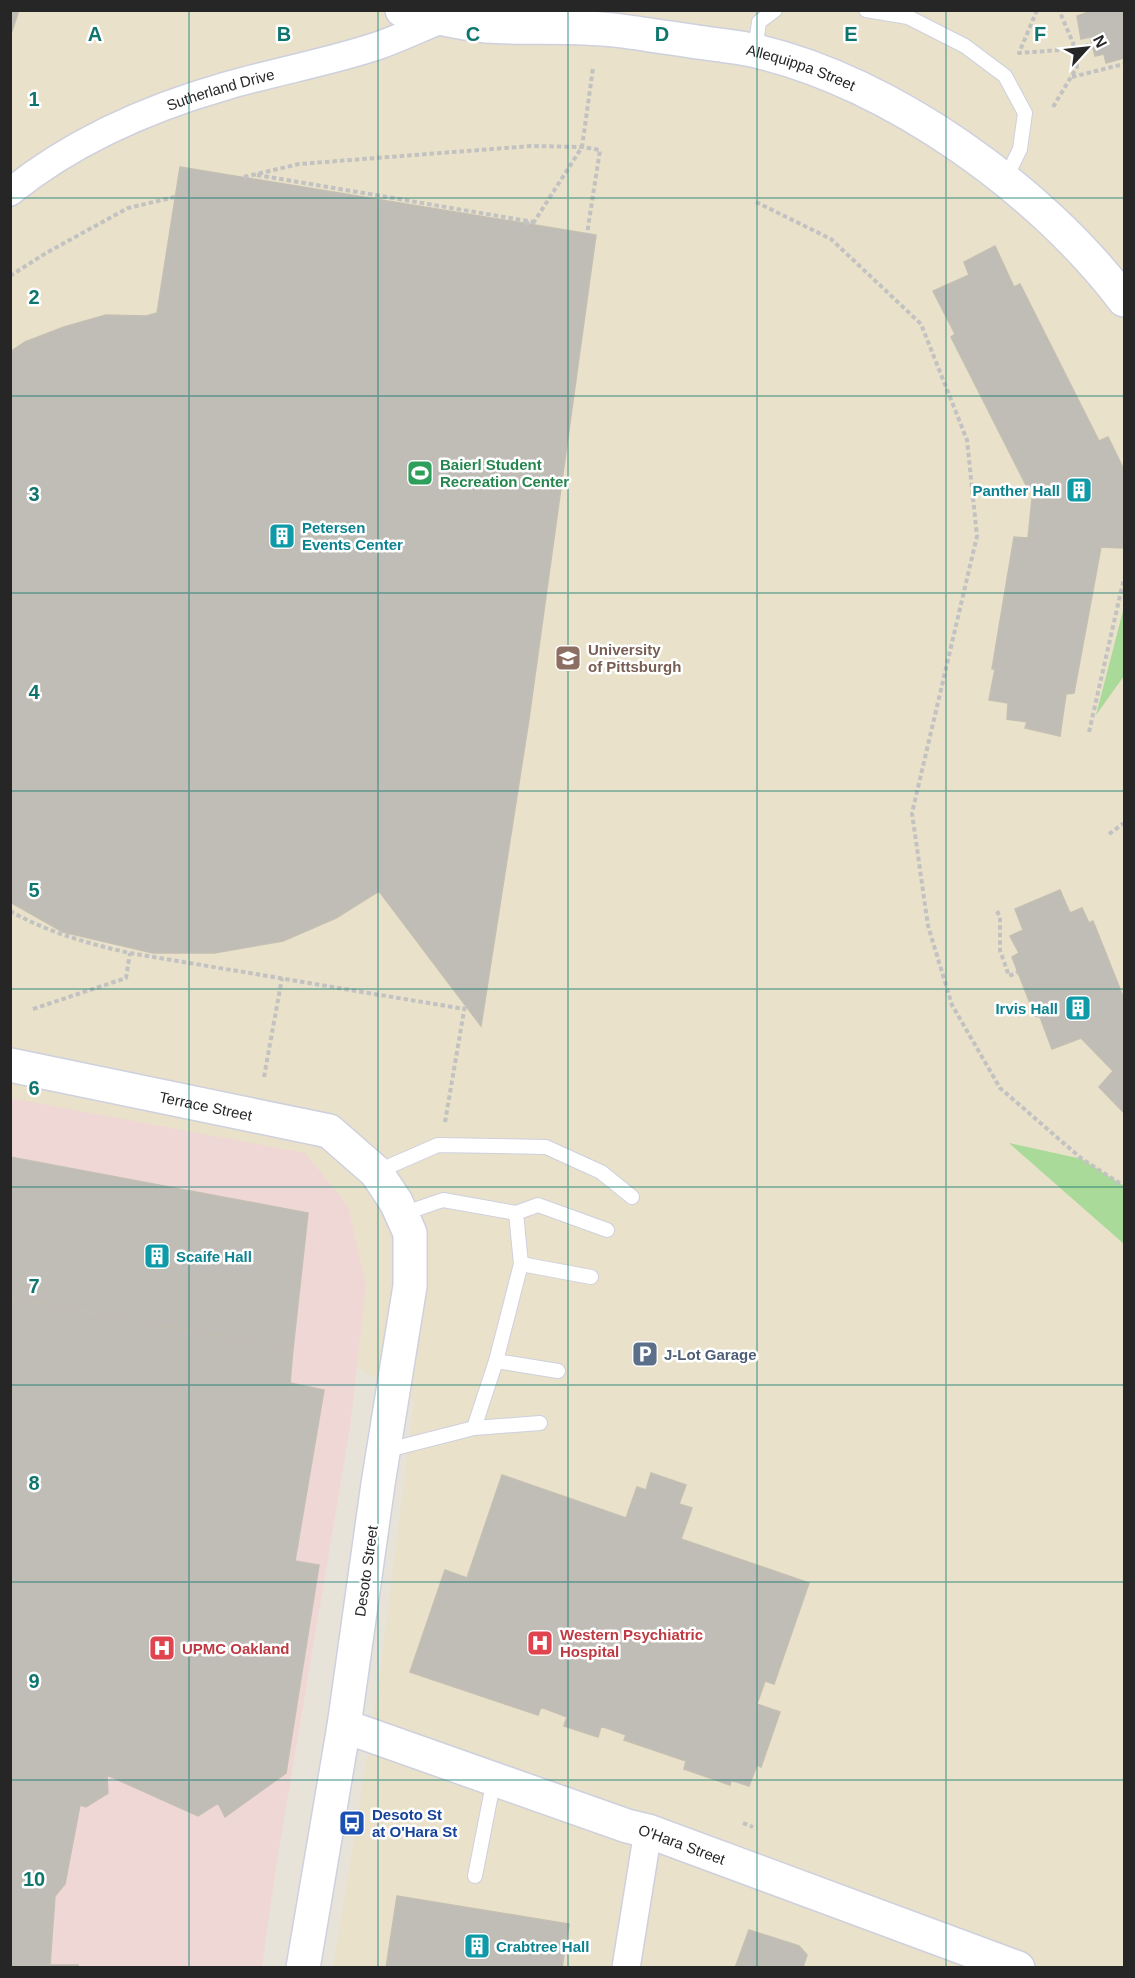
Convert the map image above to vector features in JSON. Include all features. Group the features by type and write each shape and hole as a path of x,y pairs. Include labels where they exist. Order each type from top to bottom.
{"street":[{"name":"Allequippa Street","path":"402,10 485,26 620,31 755,50 818,69 907,112 1005,180 1067,233 1125,300"},
{"name":"Sutherland Drive","path":"10,192 33,173 117,125 225,86 380,45 444,19"},
{"name":"Terrace Street","path":"10,1065 329,1131 379,1176"},
{"name":"Desoto Street","path":"303,1968 344,1726 410,1286 410,1233 396,1202 379,1176"},
{"name":"O'Hara Street","path":"344,1726 627,1826 648,1831 1018,1968"},
{"path":"626,1968 648,1831"}],"lane":[{"path":"755,50 759,22 775,10"},
{"path":"866,10 908,16 965,46 1005,76 1025,113 1020,149 1005,180"},
{"path":"379,1176 438,1145 546,1148 602,1172 632,1197"},
{"path":"402,1214 443,1200 516,1213 538,1205 607,1230"},
{"path":"474,1428 496,1361 521,1264 516,1213"},
{"path":"521,1264 591,1277"},
{"path":"496,1361 558,1371"},
{"path":"384,1451 474,1428 540,1423"},
{"path":"475,1876 494,1779"}],"path":[{"path":"1037,10 1018,53 1074,49 1092,44"},
{"path":"1053,107 1077,67 1074,49 1059,10"},
{"path":"1071,77 1125,64"},
{"path":"525,224 534,222 582,147 593,68"},
{"path":"244,177 299,164 531,146 582,147 600,150 587,234"},
{"path":"253,175 534,222"},
{"path":"10,276 46,253 128,208 175,197"},
{"path":"756,202 831,239 921,324 967,440 977,537 912,813 928,926 952,1005 1000,1088 1083,1159 1125,1186"},
{"path":"1089,732 1125,578"},
{"path":"1109,834 1124,823"},
{"path":"997,911 1000,917 1000,950 1009,976 1018,972"},
{"path":"11,912 90,944 130,953 465,1007 445,1122"},
{"path":"33,1009 126,978 130,953"},
{"path":"264,1077 282,978"},
{"path":"743,1823 753,1827"}],"shaded area":[{"name":"University of Pittsburgh","path":"10,11 1124,11 1124,1967 333,1967 378,1688 414,1400 351,1364 11,1306"},
{"name":"UPMC Oakland","path":"10,1098 305,1153 348,1206 366,1285 350,1428 276,1867 262,1967 11,1967"}],"green space":[{"path":"1124,607 1124,676 1096,715"},
{"path":"1009,1143 1082,1159 1124,1186 1124,1244"}],"building":[{"path":"10,10 19,10 10,37"},
{"path":"1086,10 1124,10 1124,58 1106,63 1104,54 1095,56 1090,37 1081,39 1077,16 1086,13"},
{"name":"Petersen Events Center","path":"180,167 596,235 529,719 481,1026 379,891 336,918 283,941 214,953 153,953 63,932 10,902 10,352 25,342 64,327 106,315 146,316 157,313"},
{"name":"Panther Hall","path":"995,246 1014,287 1020,284 1099,441 1108,437 1124,470 1123,548 1101,547 1074,693 1066,694 1060,736 1025,728 1027,722 1007,719 1008,703 989,700 1014,537 1028,538 1033,489 1029,491 951,337 955,334 933,291 969,275 964,262"},
{"name":"Irvis Hall","path":"1060,890 1070,913 1082,908 1089,923 1093,921 1124,999 1124,1113 1099,1087 1113,1071 1081,1038 1052,1049 1040,1017 1035,1016 1012,957 1019,953 1010,936 1023,930 1015,909"},
{"name":"Scaife Hall","path":"10,1157 308,1213 293,1349 10,1298"},
{"path":"10,1298 293,1349 290,1383 324,1390 295,1561 319,1565 286,1773 225,1817 218,1803 198,1816 107,1775 108,1793 86,1807 80,1805 65,1884 55,1896 50,1965 78,1965 78,1968 10,1968"},
{"name":"Western Psychiatric Hospital","path":"651,1473 686,1485 679,1504 692,1508 681,1539 809,1583 774,1684 765,1681 757,1704 780,1712 761,1767 757,1765 749,1786 731,1780 730,1785 684,1769 686,1761 624,1740 626,1735 601,1726 598,1737 564,1726 567,1717 541,1707 538,1715 410,1672 445,1570 467,1578 502,1475 626,1518 637,1487 646,1490"},
{"name":"Crabtree Hall","path":"397,1896 569,1924 562,1968 386,1968"},
{"path":"749,1930 799,1946 807,1955 803,1967 806,1968 735,1968"}],"place":[{"name":"Baierl Student Recreation Center","path":"420,473"},
{"name":"Panther Hall","path":"1079,490"},
{"name":"Petersen Events Center","path":"282,536"},
{"name":"University of Pittsburgh","path":"568,658"},
{"name":"Irvis Hall","path":"1078,1008"},
{"name":"Scaife Hall","path":"157,1256"},
{"name":"J-Lot Garage","path":"645,1354"},
{"name":"Western Psychiatric Hospital","path":"540,1643"},
{"name":"UPMC Oakland","path":"162,1648"},
{"name":"Desoto St at O'Hara St","path":"352,1823"},
{"name":"Crabtree Hall","path":"477,1946"}]}
